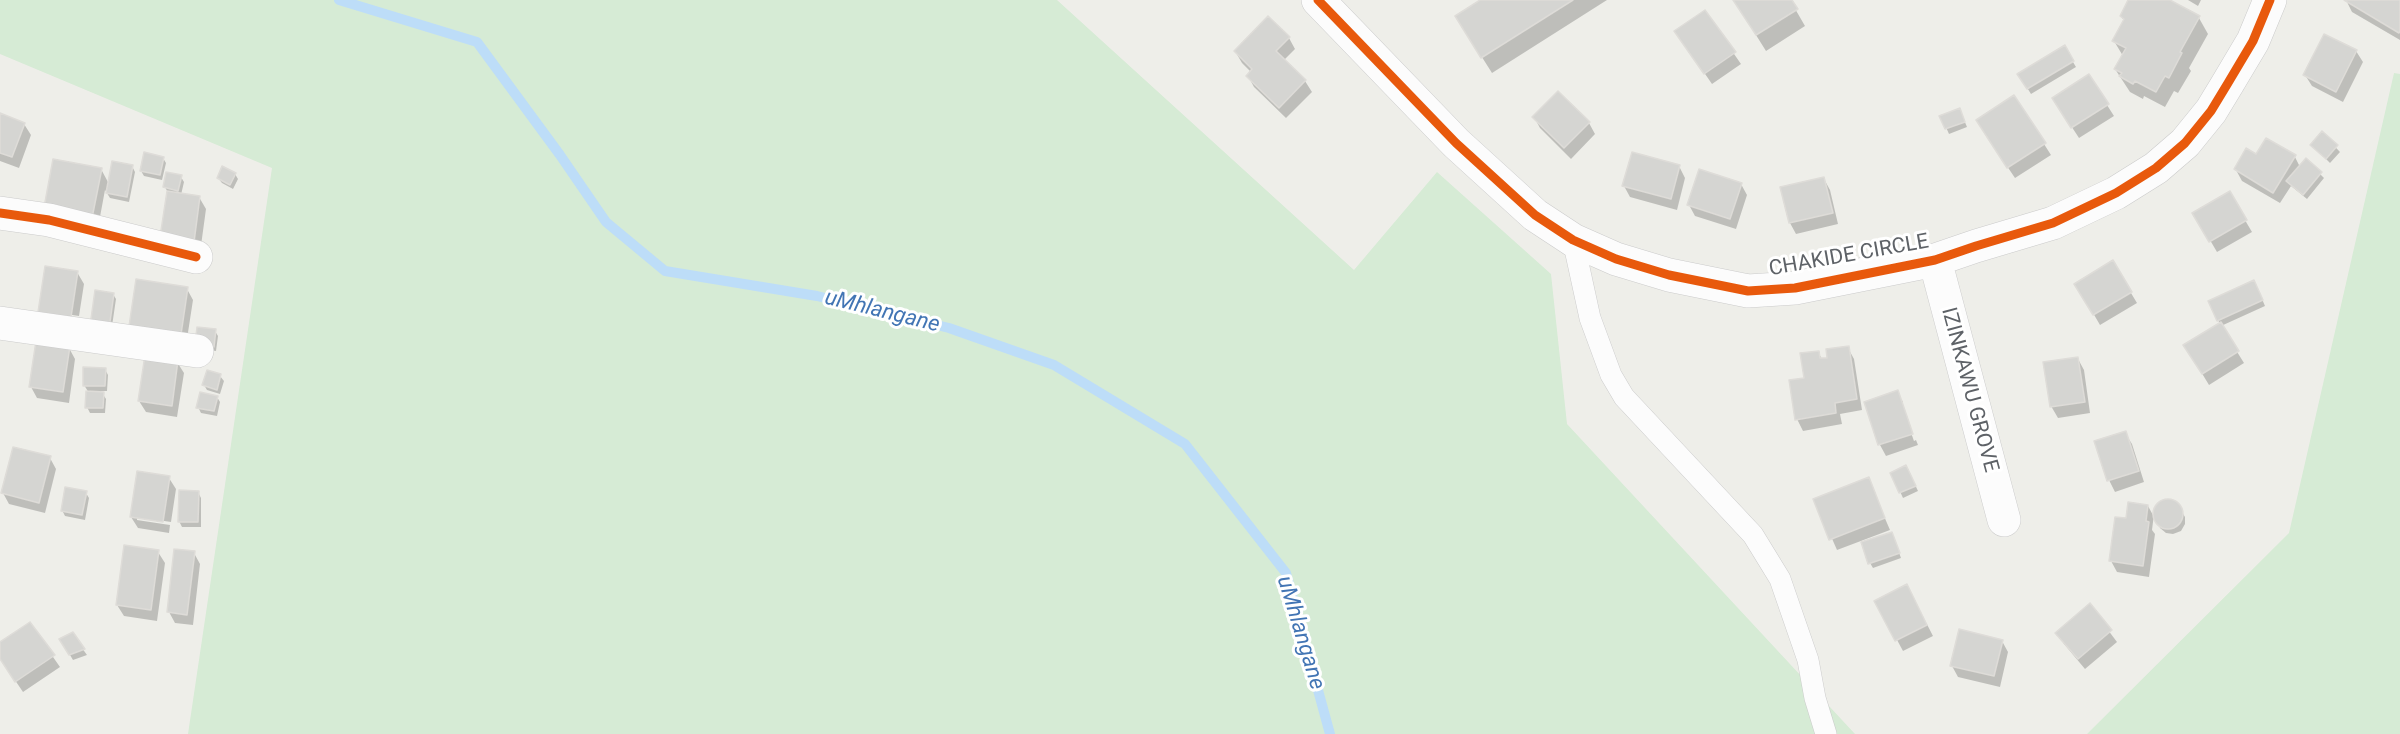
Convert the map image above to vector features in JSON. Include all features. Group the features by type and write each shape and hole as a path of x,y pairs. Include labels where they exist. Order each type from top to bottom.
{"street":[{"name":"CHAKIDE CIRCLE","path":"1318,0 1456,142 1535,216 1573,240 1616,259 1669,275 1748,291 1795,288 1935,261 2053,223 2116,193 2156,168 2185,143 2211,111 2253,41 2270,0"},
{"path":"0,213 49,220 196,257"},
{"name":"IZINKAWU GROVE","path":"1935,261 2004,520"},
{"path":"0,323 197,351"}],"lane":[{"path":"1573,240 1590,318 1611,375 1624,397 1753,534 1780,579 1808,660 1815,698 1826,734"}],"green space":[{"path":"0,0 1057,0 1354,270 1437,172 1551,274 1567,424 1855,734 188,734 272,168 0,54"},
{"path":"2394,73 2400,74 2400,734 2087,734 2289,533"}],"building":[{"path":"1480,0 1573,0 1481,58 1455,16"},
{"path":"1733,0 1792,0 1798,9 1756,35"},
{"path":"2128,0 2170,0 2200,16 2169,78 2165,76 2156,92 2135,81 2133,84 2119,76 2122,73 2114,69 2126,48 2112,41 2124,19 2120,16"},
{"path":"2344,0 2400,0 2399,33"},
{"path":"1705,10 1736,52 1704,74 1674,31"},
{"path":"1268,16 1290,37 1276,51 1306,80 1279,108 1246,76 1252,69 1234,51"},
{"path":"2324,34 2357,50 2336,92 2303,75"},
{"path":"2065,45 2074,61 2027,89 2017,74"},
{"path":"2089,74 2109,104 2071,128 2052,98"},
{"path":"1558,91 1590,122 1564,148 1532,117"},
{"path":"2014,95 2046,143 2007,168 1976,120"},
{"path":"1960,108 1965,122 1945,129 1939,116"},
{"path":"0,113 25,123 12,157 0,153"},
{"path":"2322,131 2338,145 2326,159 2310,145"},
{"path":"2266,138 2296,155 2273,193 2234,169 2246,148 2256,154"},
{"path":"144,152 164,157 160,175 140,171"},
{"path":"1632,152 1680,165 1671,199 1622,186"},
{"path":"2306,158 2322,172 2303,195 2286,181"},
{"path":"53,159 102,168 91,223 43,213"},
{"path":"112,161 133,165 127,197 106,193"},
{"path":"222,166 236,173 230,185 217,178"},
{"path":"1699,169 1742,183 1730,219 1687,205"},
{"path":"166,172 182,175 178,191 163,187"},
{"path":"1824,177 1833,213 1789,223 1780,187"},
{"path":"167,191 200,196 194,242 160,237"},
{"path":"2230,191 2247,220 2209,242 2192,213"},
{"path":"2113,260 2132,292 2093,315 2074,284"},
{"path":"45,266 78,271 71,317 38,312"},
{"path":"136,279 188,287 180,341 128,333"},
{"path":"2254,280 2263,300 2217,321 2208,301"},
{"path":"95,290 114,293 109,329 90,326"},
{"path":"2221,322 2239,351 2202,374 2183,345"},
{"path":"197,327 216,329 214,347 195,344"},
{"path":"36,341 70,346 63,392 29,387"},
{"path":"1849,346 1857,399 1835,403 1836,413 1795,420 1789,380 1804,378 1800,353 1819,351 1820,358 1827,358 1826,349"},
{"path":"145,355 178,360 172,406 138,401"},
{"path":"2078,357 2085,402 2050,407 2043,362"},
{"path":"83,367 106,368 105,386 83,386"},
{"path":"207,370 221,374 217,390 202,385"},
{"path":"1898,390 1913,434 1878,445 1864,402"},
{"path":"86,391 104,392 103,408 85,408"},
{"path":"200,392 218,396 214,411 196,408"},
{"path":"2126,431 2139,471 2107,481 2094,441"},
{"path":"13,447 51,456 39,503 1,493"},
{"path":"1906,465 1916,486 1899,493 1890,473"},
{"path":"137,471 170,476 163,522 130,517"},
{"path":"1869,477 1885,518 1829,540 1813,499"},
{"path":"65,487 87,491 82,515 61,511"},
{"path":"179,490 199,491 198,522 178,522"},
{"path":"2168,499 2179,503 2183,514 2179,525 2168,529 2157,525 2153,514 2157,503"},
{"path":"2128,502 2148,505 2146,521 2149,522 2143,566 2109,561 2115,517 2126,518"},
{"path":"1892,532 1900,553 1868,564 1861,542"},
{"path":"124,545 159,550 151,610 116,605"},
{"path":"174,549 195,551 187,615 167,612"},
{"path":"1907,584 1927,625 1895,641 1874,601"},
{"path":"2090,603 2112,630 2078,659 2055,633"},
{"path":"30,622 55,655 15,682 0,659 0,642"},
{"path":"1959,629 2003,640 1994,676 1950,666"},
{"path":"73,632 85,649 69,655 59,639"}],"waterway":[{"name":"uMhlangane","path":"339,0 477,42 606,222 665,271 817,296 949,328 1054,365 1185,444 1286,573 1330,734"}],"cycle path":[{"path":"1318,0 1456,143 1535,215 1573,240 1616,259 1669,275 1748,291 1795,288 1935,260 2053,223 2116,193 2156,168 2185,143 2211,111 2253,41 2270,0"},
{"path":"0,213 49,220 196,257"}]}
